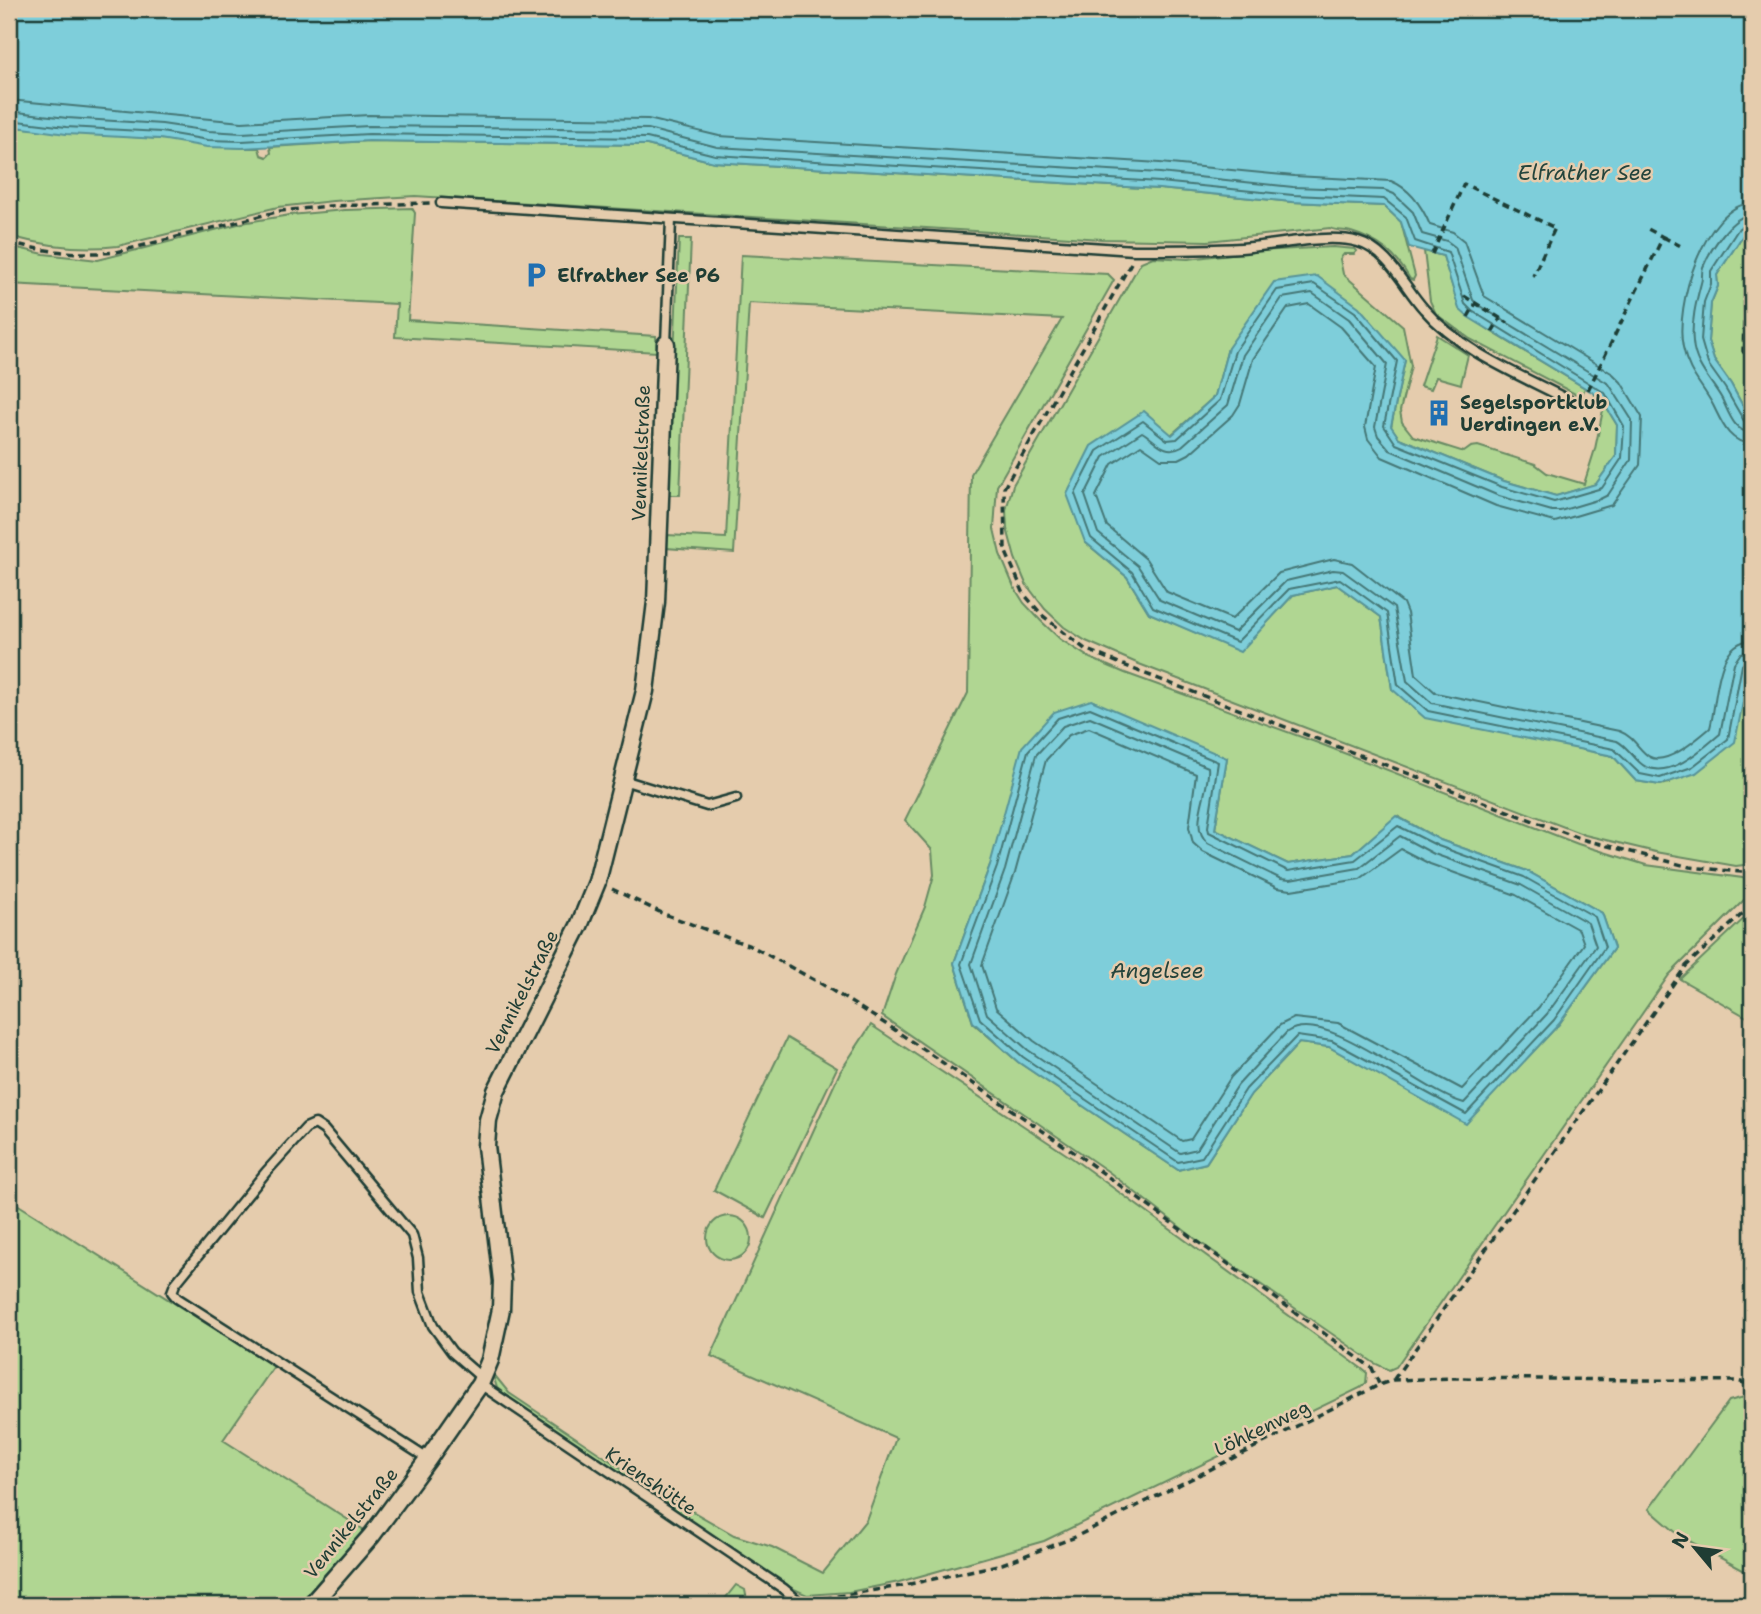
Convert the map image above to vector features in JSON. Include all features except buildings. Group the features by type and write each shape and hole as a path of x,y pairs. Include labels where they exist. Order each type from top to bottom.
{"street":[{"name":"Vennikelstraße","path":"311,1605 372,1535 481,1382 497,1333 502,1281 486,1146 488,1120 496,1091 579,926 597,883 645,691 656,602 666,344"}],"lane":[{"path":"441,203 1134,250 1242,248 1294,241 1359,242 1382,256 1423,308 1446,332 1470,348 1572,402"},
{"path":"666,344 671,220"},
{"path":"623,780 707,806 736,798"},
{"name":"Krienshütte","path":"428,1459 177,1298 172,1292 175,1284 266,1172 306,1128 315,1124 324,1130 412,1235 418,1258 420,1292 429,1319 452,1352 481,1382 784,1589 803,1605"}],"path":[{"path":"1432,254 1464,184 1555,228 1534,276"},
{"path":"9,242 49,251 90,254 117,252 280,211 403,202 441,203"},
{"path":"1644,228 1681,246"},
{"path":"1588,390 1663,237"},
{"path":"1134,250 1133,259 1004,488 1004,550 1024,594 1043,616 1085,649 1138,671 1581,839 1690,867 1752,873"},
{"path":"1464,296 1508,323"},
{"path":"1752,300 1744,323 1743,351 1752,365"},
{"path":"1468,317 1476,303"},
{"path":"1492,332 1500,319"},
{"path":"597,883 664,914 753,947 820,983 889,1026 1067,1147 1372,1368 1380,1385"},
{"path":"1393,1380 1686,966 1752,905"},
{"name":"Löhkenweg","path":"803,1605 807,1601 887,1589 1002,1564 1073,1538 1393,1380 1453,1378 1724,1381 1752,1385"}],"green space":[{"path":"9,126 259,148 261,155 267,157 271,153 270,147 369,141 647,145 714,162 1159,189 1292,202 1384,206 1401,222 1415,276 1413,280 1410,279 1392,255 1370,239 1330,228 1208,241 1102,239 415,196 278,207 118,246 64,246 9,236"},
{"path":"412,208 415,213 408,320 656,336 657,352 395,337 397,304 9,284 9,246 44,254 98,260 242,223 290,215"},
{"path":"1752,229 1752,423 1731,384 1714,360 1708,341 1711,303 1718,286 1717,275 1745,232"},
{"path":"679,239 691,239 680,495 668,495"},
{"path":"1333,247 1357,251 1354,254 1344,254 1340,259 1343,274 1403,326 1411,366 1400,411 1402,422 1413,436 1464,452 1478,446 1535,464 1547,473 1584,484 1603,410 1593,403 1595,394 1600,397 1617,425 1616,456 1596,484 1556,496 1504,481 1399,438 1391,427 1405,360 1228,348 1215,396 1171,435 1085,542 1127,577 1149,613 1240,651 1293,595 1337,585 1381,617 1392,689 1562,745 1613,756 1636,781 1660,785 1669,783 1752,657 1752,864 1736,866 1656,852 1585,835 1139,664 1086,641 1064,627 1045,609 1026,584 1007,528 1006,510 1013,485 1141,262 1153,257 1188,259 1256,251"},
{"path":"1424,251 1443,256 1459,308 1492,332 1585,388 1581,397 1470,339 1436,314 1430,301"},
{"path":"741,255 1108,274 1114,280 997,486 994,529 1000,554 1014,587 1024,603 1041,621 1060,639 1090,658 1125,673 1318,743 1578,844 1646,865 1750,879 1751,893 1669,975 1396,1367 1389,1370 1374,1363 1198,1241 1109,1172 882,1016 896,974 925,907 934,875 932,850 905,820 968,693 971,474 1062,319 749,303 734,553 666,548 667,535 726,538","holes":["1227,758 1215,829 1288,864 1353,854 1397,816 1440,840 1527,871 1602,913 1614,948 1559,1024 1466,1123 1329,1047 1299,1043 1251,1094 1206,1163 1178,1170 1018,1062 973,1023 954,963 990,865"]},
{"path":"1437,335 1468,355 1461,384 1436,377 1431,389 1420,386"},
{"path":"1752,911 1752,1020 1680,979"},
{"path":"871,1025 1072,1158 1361,1368 1367,1373 1366,1383 1044,1541 899,1582 849,1592 807,1595 783,1584 497,1388 492,1372 509,1393 648,1486 734,1535 772,1547 823,1573 866,1520 896,1438 711,1356 840,1072"},
{"path":"787,1038 837,1068 765,1218 714,1190"},
{"path":"9,1199 274,1366 223,1440 364,1530 298,1605 9,1605"},
{"path":"729,1216 738,1217 745,1222 750,1229 750,1247 745,1254 738,1259 729,1260 720,1259 713,1254 708,1247 707,1238 708,1229 713,1222 720,1217"},
{"path":"1752,1395 1752,1575 1680,1536 1649,1509 1729,1401"},
{"path":"736,1585 745,1590 747,1600 744,1605 720,1605"}],"water":[{"name":"Elfrather See","path":"9,9 1752,9 1752,229 1745,232 1717,275 1718,286 1711,303 1708,341 1714,360 1731,384 1752,423 1752,657 1735,742 1696,773 1660,785 1636,781 1613,756 1425,718 1392,689 1381,617 1337,585 1293,595 1240,652 1149,613 1127,577 1085,542 1067,494 1091,446 1144,411 1172,435 1215,396 1228,348 1274,282 1317,276 1359,307 1405,360 1391,426 1399,438 1504,481 1556,496 1596,484 1616,456 1617,425 1600,397 1468,317 1459,309 1443,256 1409,247 1401,222 1384,206 1292,202 1159,189 714,162 647,145 369,141 242,148 207,147 160,139 66,134 9,126"},
{"name":"Angelsee","path":"1091,700 1227,758 1215,829 1288,864 1353,854 1396,816 1440,840 1527,871 1602,913 1614,948 1559,1024 1466,1124 1329,1047 1299,1043 1251,1094 1206,1163 1178,1170 1018,1062 973,1022 954,963 990,865 1022,747 1054,712"}],"place":[{"name":"Elfrather See P6","path":"536,275"},
{"name":"Segelsportklub Uerdingen e.V.","path":"1439,413"}]}
